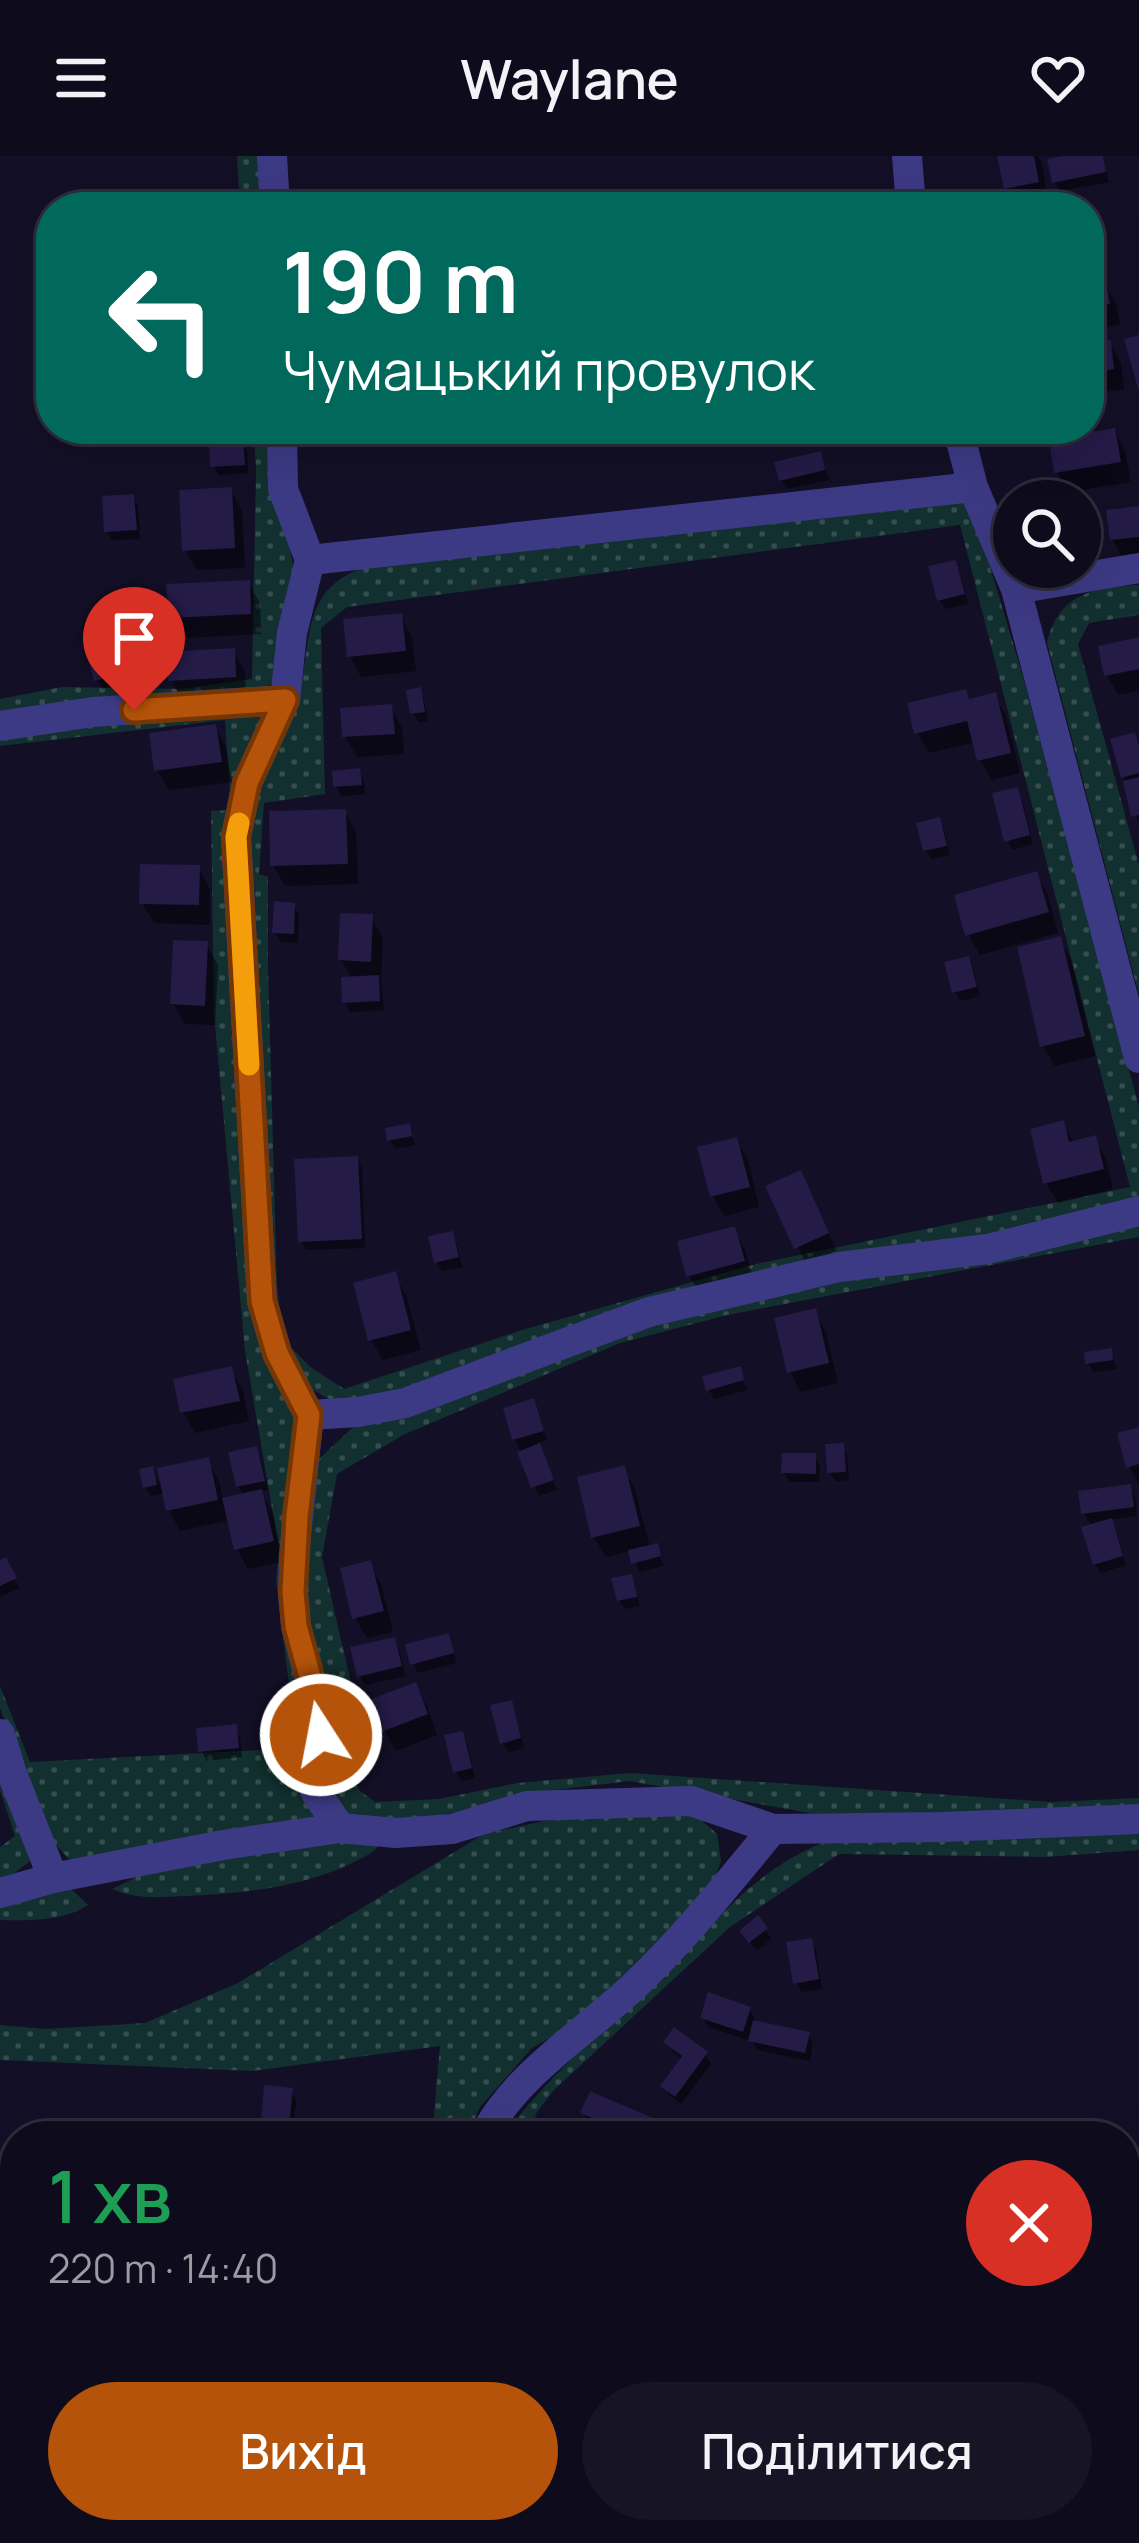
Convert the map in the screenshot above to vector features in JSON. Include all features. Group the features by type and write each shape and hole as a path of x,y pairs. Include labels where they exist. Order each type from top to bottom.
{"street":[{"path":"272,156 273,192"},
{"path":"907,156 910,192"},
{"path":"282,444 284,489 310,560 292,633 285,700 247,783 236,837 262,1301 277,1353 309,1415 297,1516 296,1626 319,1716 315,1791 340,1828"},
{"path":"962,444 973,487 1016,589 1139,1058"},
{"path":"310,560 973,487"},
{"path":"1016,589 1139,568"},
{"path":"0,726 93,712 285,700"},
{"path":"309,1415 405,1403 649,1312 839,1267 988,1249 1139,1211"},
{"path":"0,1734 53,1878"},
{"path":"0,1893 223,1844 340,1828 396,1833 452,1829 527,1807 692,1802 773,1829 1139,1819"},
{"path":"496,2121 530,2076 636,1984 696,1922 773,1829"}],"green space":[{"path":"237,156 265,156 266,192 239,192"},
{"path":"254,444 276,444 294,570 275,683 248,695 0,718 0,699 62,687 182,689 252,679"},
{"path":"954,501 966,504 974,513 1021,670 1139,1107 1139,1205 977,1245 822,1266 662,1306 590,1326 383,1402 345,1404 304,1383 282,1356 265,1277 245,934 244,828 252,790 301,684 317,606 341,578 412,556","holes":["960,525 1130,1187 756,1264 522,1330 344,1389 309,1366 283,1339 277,1285 268,877 259,874 264,803 325,794 321,628 347,607"]},
{"path":"1139,585 1139,615 1089,623 1078,644 1139,865 1139,995 1047,643 1060,613 1080,596"},
{"path":"263,715 246,771 249,1241 295,1410 322,1818 70,1860 48,1837 0,1708 0,1686 30,1762 297,1748 276,1581 279,1549 245,1351 214,1014 211,811 231,810 225,720 0,746 0,734"},
{"path":"1139,1221 1139,1237 727,1315 620,1343 403,1435 337,1474 322,1557 370,1766 354,1777 360,1791 375,1802 439,1799 518,1783 630,1773 1052,1802 1139,1798 1139,1813 810,1813 629,1781 554,1790 417,1819 362,1821 331,1805 299,1590 319,1459 350,1430 654,1319"},
{"path":"0,1749 28,1835 29,1862 0,1880 0,1847 15,1836 0,1790"},
{"path":"675,1809 699,1818 717,1834 721,1861 708,1896 575,2024 532,2048 480,2107 474,2121 433,2121 440,2046 252,2071 0,2060 0,2025 46,2029 145,2023 238,1983 484,1834 627,1810"},
{"path":"1139,1831 1139,1850 1045,1857 839,1854 730,1927 554,2090 534,2121 515,2121 555,2075 731,1904 774,1869 823,1843"},
{"path":"322,1838 378,1846 330,1872 259,1890 158,1897 112,1889 145,1873"},
{"path":"71,1889 88,1905 57,1917 0,1920 0,1902"}],"building":[{"path":"997,156 1034,156 1039,182 1004,189"},
{"path":"1103,156 1106,172 1052,183 1047,159"},
{"path":"1104,280 1110,304 1104,305"},
{"path":"1139,335 1139,389 1138,389 1124,339"},
{"path":"1111,340 1114,369 1104,371 1104,341"},
{"path":"1115,428 1121,462 1054,473 1050,444 1104,444 1104,430"},
{"path":"209,444 243,444 245,465 210,467"},
{"path":"821,451 825,470 779,481 774,462"},
{"path":"232,487 235,548 182,551 179,490"},
{"path":"134,494 137,530 104,532 102,496"},
{"path":"1139,506 1139,537 1110,540 1106,510"},
{"path":"956,560 965,594 937,601 928,566"},
{"path":"250,580 251,614 169,618 166,584"},
{"path":"402,613 406,651 347,657 343,619"},
{"path":"1139,637 1139,669 1104,676 1098,646"},
{"path":"235,648 236,677 168,681 167,652"},
{"path":"122,653 127,672 94,681 89,661"},
{"path":"421,687 425,712 410,714 406,690"},
{"path":"966,689 969,699 996,692 1011,753 977,761 967,721 914,734 907,703"},
{"path":"392,704 395,734 342,737 340,708"},
{"path":"216,724 222,762 154,771 149,733"},
{"path":"1135,732 1139,773 1121,778 1110,739"},
{"path":"360,768 362,785 333,787 332,771"},
{"path":"1139,777 1139,815 1131,817 1123,781"},
{"path":"1018,787 1030,835 1004,842 992,793"},
{"path":"346,809 348,864 270,866 269,811"},
{"path":"940,817 947,846 923,851 916,823"},
{"path":"140,864 200,865 199,905 139,904"},
{"path":"1037,871 1049,912 965,936 954,895"},
{"path":"274,901 295,903 294,934 272,933"},
{"path":"340,913 373,914 371,962 338,960"},
{"path":"1061,936 1085,1036 1040,1047 1017,947"},
{"path":"173,940 208,941 205,1006 170,1004"},
{"path":"969,956 977,987 952,993 944,962"},
{"path":"379,975 380,1001 342,1003 341,977"},
{"path":"1064,1120 1069,1142 1096,1135 1104,1169 1043,1184 1030,1129"},
{"path":"410,1123 412,1136 387,1141 385,1128"},
{"path":"737,1137 750,1187 710,1197 697,1147"},
{"path":"358,1156 362,1239 298,1242 294,1159"},
{"path":"801,1170 829,1233 794,1249 765,1186"},
{"path":"735,1226 745,1261 686,1277 677,1241"},
{"path":"453,1231 459,1257 434,1263 428,1236"},
{"path":"396,1271 411,1330 368,1341 353,1283"},
{"path":"816,1308 829,1363 787,1373 774,1318"},
{"path":"1112,1348 1113,1360 1085,1364 1084,1352"},
{"path":"232,1366 240,1401 180,1413 173,1379"},
{"path":"741,1366 744,1380 706,1391 702,1376"},
{"path":"534,1398 544,1431 512,1440 503,1408"},
{"path":"1139,1427 1139,1464 1126,1468 1117,1433"},
{"path":"540,1443 554,1480 531,1488 517,1452"},
{"path":"844,1443 846,1472 827,1473 825,1444"},
{"path":"257,1446 265,1481 236,1487 228,1452"},
{"path":"782,1453 816,1453 816,1474 781,1473"},
{"path":"209,1457 218,1500 166,1511 157,1468"},
{"path":"625,1465 640,1526 591,1538 577,1477"},
{"path":"153,1466 157,1485 143,1488 139,1469"},
{"path":"1131,1484 1134,1507 1081,1514 1078,1491"},
{"path":"262,1489 274,1541 234,1550 222,1498"},
{"path":"1112,1518 1123,1556 1093,1565 1081,1527"},
{"path":"658,1543 661,1556 631,1564 628,1550"},
{"path":"6,1557 17,1578 0,1586 0,1560"},
{"path":"371,1560 384,1611 352,1619 340,1568"},
{"path":"632,1574 637,1597 617,1601 611,1578"},
{"path":"449,1633 454,1653 410,1665 405,1644"},
{"path":"395,1637 402,1666 357,1677 350,1647"},
{"path":"416,1682 428,1714 381,1732 369,1700"},
{"path":"512,1700 521,1738 500,1744 490,1705"},
{"path":"237,1724 239,1748 198,1752 196,1728"},
{"path":"463,1731 472,1768 453,1773 444,1735"},
{"path":"758,1915 768,1928 749,1943 739,1931"},
{"path":"812,1938 819,1979 793,1984 786,1942"},
{"path":"708,1992 751,2007 743,2032 700,2018"},
{"path":"753,2020 810,2032 805,2053 748,2041"},
{"path":"674,2027 708,2052 675,2097 660,2086 682,2056 663,2042"},
{"path":"264,2085 293,2088 290,2121 261,2121"},
{"path":"590,2091 653,2118 599,2121 580,2113"}],"slow traffic":[{"path":"239,823 249,1065"}],"route":[{"path":"134,710 285,700 247,783 236,837 262,1301 277,1353 309,1415 293,1592 321,1735"}]}
